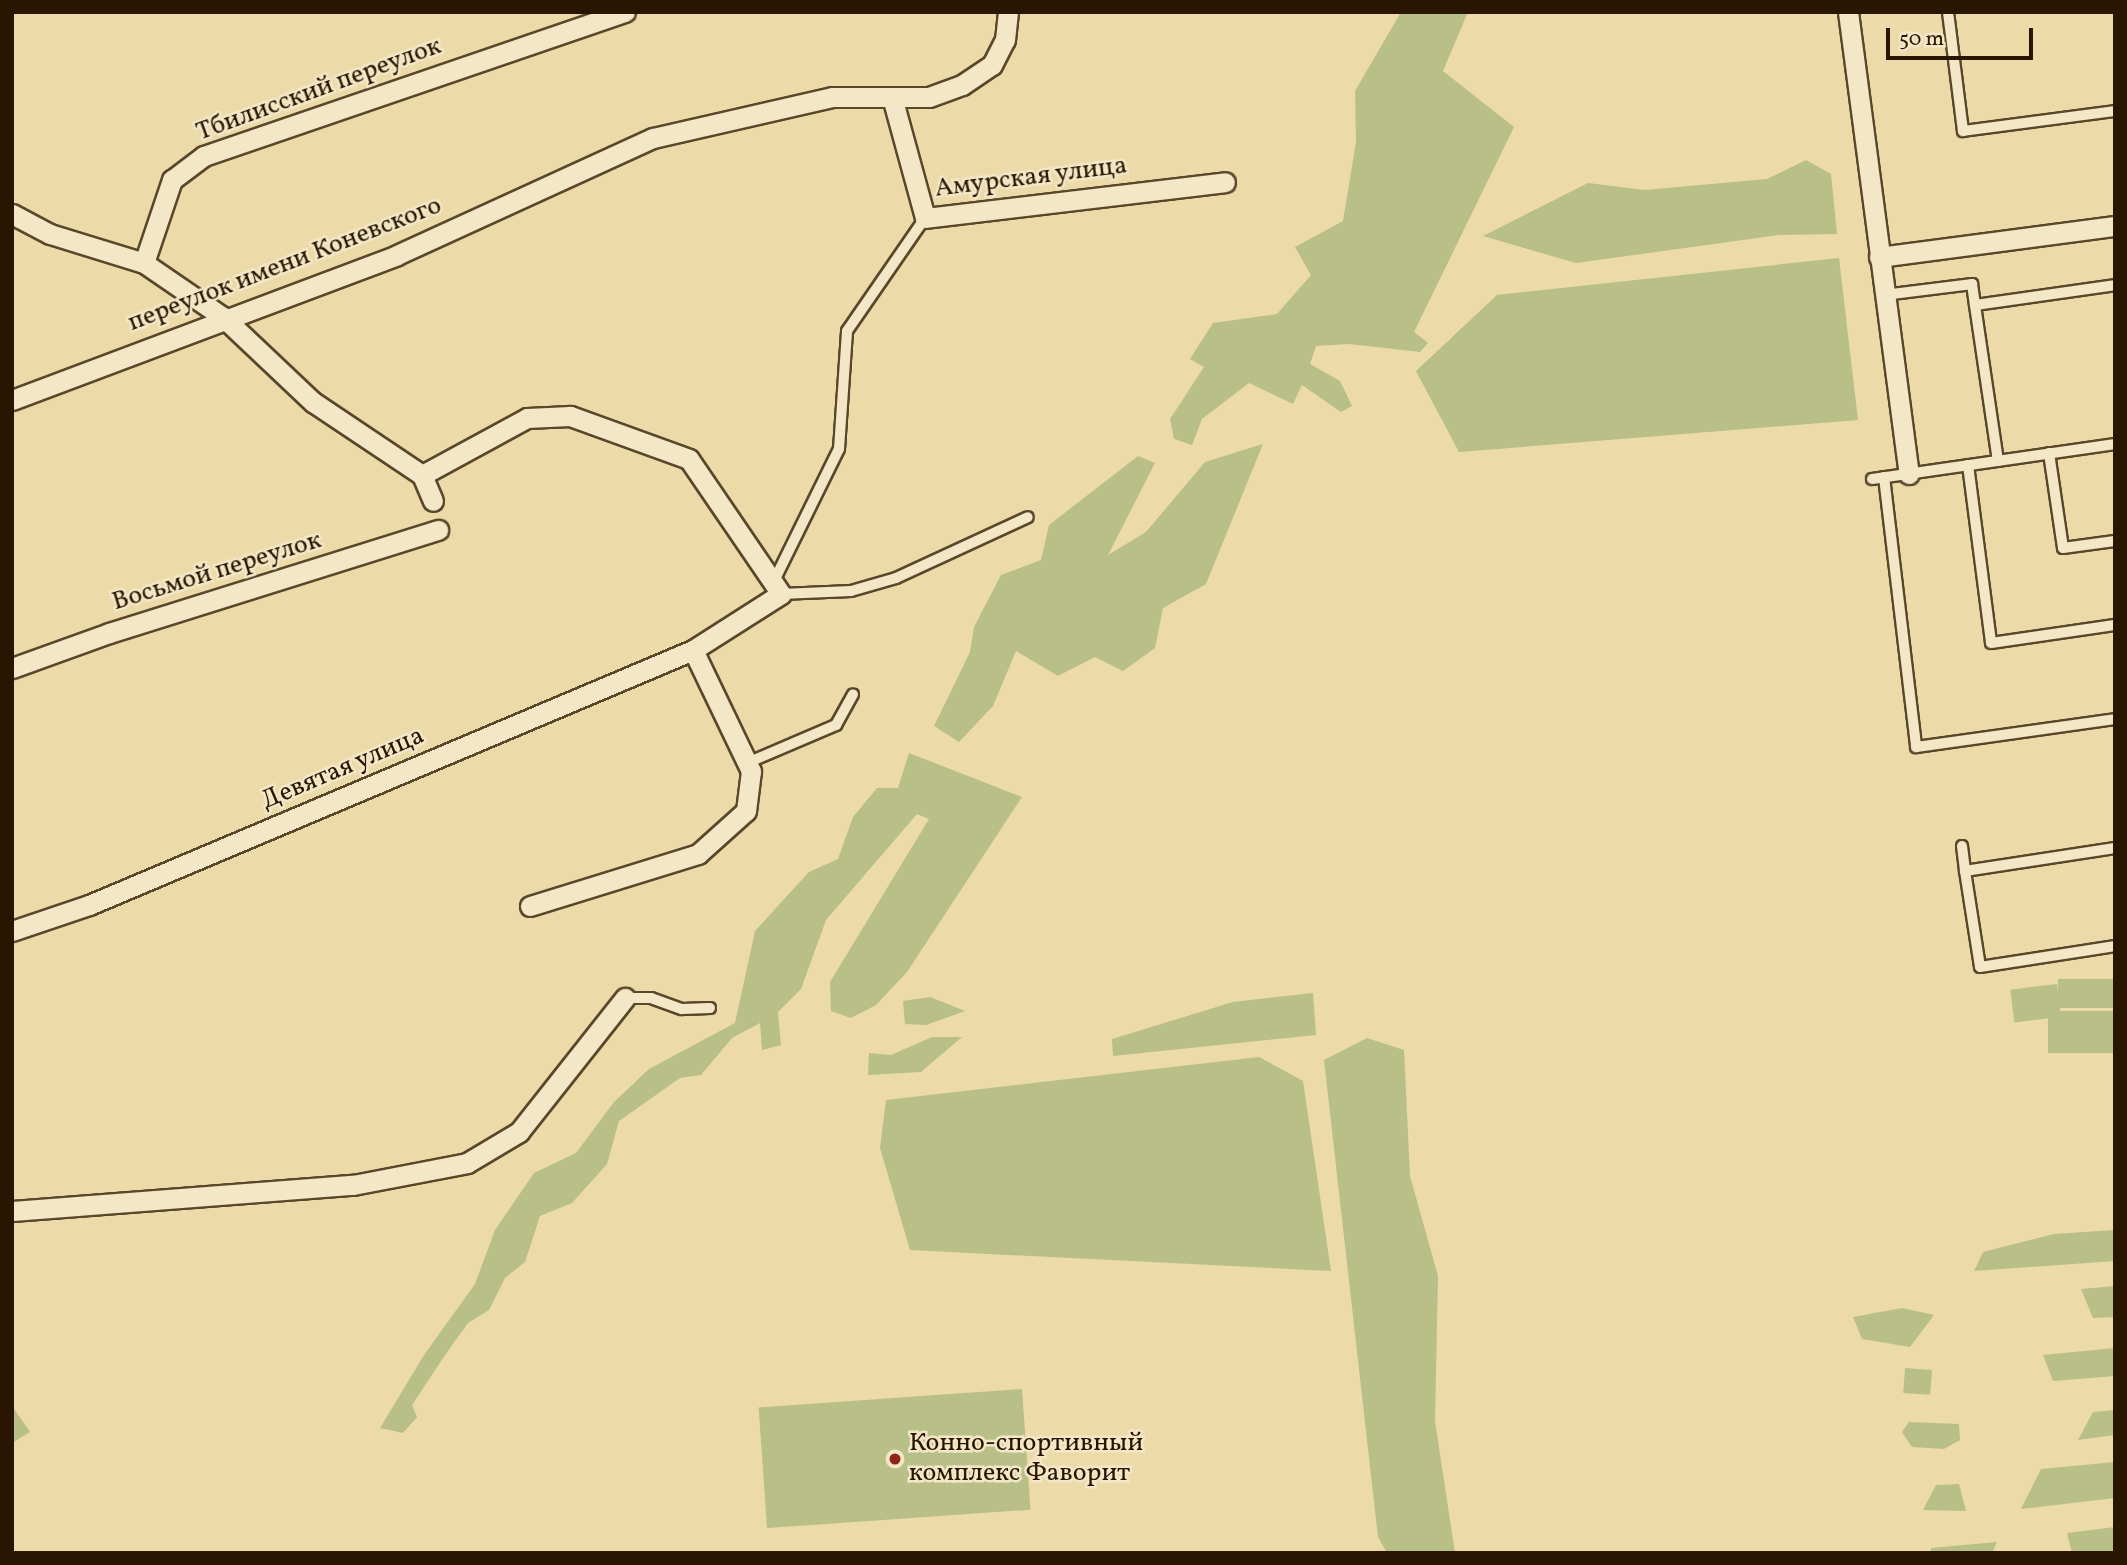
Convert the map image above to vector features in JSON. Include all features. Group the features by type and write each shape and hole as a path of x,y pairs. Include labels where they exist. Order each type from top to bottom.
{"street":[{"name":"Тбилисский переулок","path":"144,263 172,180 204,156 625,12"},
{"name":"переулок имени Коневского","path":"12,400 223,317 397,255 653,138 832,97 929,97 962,85 992,65 1004,40 1008,12"},
{"path":"1848,12 1909,474"},
{"name":"Амурская улица","path":"891,97 925,218 1225,182"},
{"path":"12,215 50,234 144,263 223,317 313,402 422,475 433,501"},
{"path":"1879,257 2115,226"},
{"path":"422,475 527,418 570,416 689,459 777,588"},
{"name":"Восьмой переулок","path":"12,668 109,633 438,530"},
{"name":"Девятая улица","path":"12,931 89,905 693,650 777,588"},
{"path":"530,906 698,854 746,811 751,771 693,650"},
{"path":"12,1211 353,1185 467,1163 519,1132 625,998"}],"lane":[{"path":"1948,12 1963,131 2115,111"},
{"path":"925,218 847,331 839,449 777,588 851,591 896,578 1028,517"},
{"path":"1884,295 1972,284 1998,461"},
{"path":"1975,305 2115,285"},
{"path":"1872,479 2115,444"},
{"path":"2049,453 2063,548 2115,541"},
{"path":"1968,465 1991,643 2115,625"},
{"path":"1884,477 1916,747 2115,719"},
{"path":"747,763 836,725 853,694"},
{"path":"1962,846 1980,967 2115,946"},
{"path":"1965,871 2115,848"},
{"path":"625,998 651,998 682,1009 710,1008"}],"green space":[{"path":"1401,12 1468,12 1443,71 1514,127 1414,332 1428,343 1420,352 1349,344 1316,346 1310,364 1340,381 1352,406 1341,412 1302,385 1293,404 1249,383 1202,419 1192,445 1174,439 1170,419 1204,367 1190,359 1213,323 1277,314 1311,275 1295,247 1343,221 1356,142 1355,91"},
{"path":"1806,160 1831,174 1837,234 1779,235 1576,263 1483,236 1588,183 1645,190 1767,179"},
{"path":"1839,258 1858,420 1459,452 1416,371 1497,295"},
{"path":"1263,444 1206,584 1163,608 1155,648 1123,671 1095,657 1058,676 1016,651 993,706 959,742 934,726 970,652 974,627 1001,575 1041,560 1049,525 1138,456 1155,463 1108,555 1146,532 1205,462"},
{"path":"909,753 1022,797 907,972 876,1005 851,1018 831,1011 830,982 929,819 917,814 826,920 801,989 778,1012 781,1045 762,1050 760,1023 732,1038 701,1075 680,1078 619,1121 607,1164 572,1203 540,1216 525,1262 505,1278 489,1310 468,1323 445,1355 412,1405 417,1417 403,1433 380,1428 424,1355 475,1284 495,1230 534,1173 576,1153 614,1102 649,1069 735,1023 755,931 809,872 838,859 853,817 877,788 898,788"},
{"path":"2058,979 2115,979 2115,1008 2058,1008"},
{"path":"2057,984 2061,1017 2014,1022 2010,990"},
{"path":"1313,993 1316,1035 1113,1056 1112,1039 1233,1002"},
{"path":"930,997 965,1011 926,1025 905,1024 903,1001"},
{"path":"2048,1011 2115,1011 2115,1053 2048,1053"},
{"path":"932,1037 962,1037 921,1072 868,1075 869,1053 891,1055"},
{"path":"1367,1038 1404,1050 1410,1176 1438,1276 1435,1421 1455,1553 1387,1553 1378,1537 1324,1060"},
{"path":"1259,1057 1303,1081 1331,1271 910,1250 880,1148 886,1100"},
{"path":"2115,1230 2115,1261 1974,1271 1983,1252 2054,1234"},
{"path":"2115,1286 2115,1317 2093,1318 2081,1289"},
{"path":"1902,1308 1934,1315 1910,1347 1862,1339 1853,1317"},
{"path":"2115,1348 2115,1376 2053,1381 2043,1355"},
{"path":"1905,1368 1932,1370 1930,1395 1903,1393"},
{"name":"Конно-спортивный комплекс Фаворит","path":"1022,1389 1030,1510 767,1528 759,1407"},
{"path":"12,1406 30,1432 12,1443"},
{"path":"2115,1410 2115,1435 2078,1440 2093,1412"},
{"path":"1909,1422 1959,1424 1960,1440 1944,1449 1912,1447 1902,1432"},
{"path":"2115,1462 2115,1498 2021,1509 2041,1469"},
{"path":"1959,1484 1966,1511 1923,1510 1936,1485"},
{"path":"2115,1527 2115,1553 2072,1553 2067,1533"},
{"path":"1997,1542 1992,1553 1931,1553 1931,1548"}],"place":[{"name":"Конно-спортивный комплекс Фаворит","path":"895,1459"}]}
